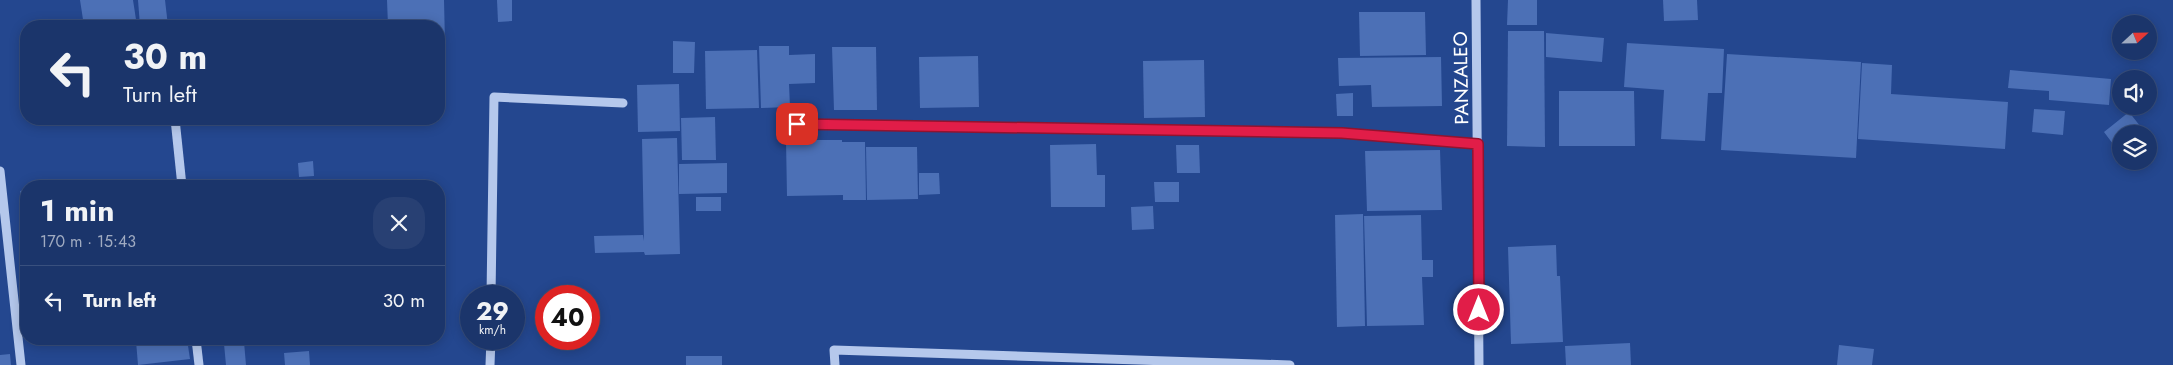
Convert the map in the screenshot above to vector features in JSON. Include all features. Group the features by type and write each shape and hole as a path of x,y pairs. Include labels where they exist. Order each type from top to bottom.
{"street":[{"name":"PANZALEO","path":"1476,0 1479,365"},
{"path":"491,285 494,97 623,103"},
{"path":"797,124 1342,133 1478,144"},
{"path":"176,125 181,180"},
{"path":"0,170 21,365"},
{"path":"197,345 199,365"},
{"path":"490,365 491,350"},
{"path":"835,365 834,350 1290,365"}],"building":[{"path":"80,0 133,0 136,20 83,20"},
{"path":"138,0 165,0 167,20 140,20"},
{"path":"387,0 444,0 444,20 388,20"},
{"path":"497,0 512,0 512,21 498,22"},
{"path":"1508,0 1537,0 1537,25 1507,25"},
{"path":"1663,0 1697,0 1698,20 1664,21"},
{"path":"1359,12 1425,12 1426,55 1360,56"},
{"path":"1508,31 1544,31 1545,147 1507,146"},
{"path":"1546,33 1604,38 1602,62 1546,57"},
{"path":"673,41 695,42 694,73 673,73"},
{"path":"1627,43 1724,49 1722,93 1708,93 1705,141 1661,139 1664,90 1624,87"},
{"path":"759,46 789,46 789,55 815,54 815,83 789,84 790,107 761,108"},
{"path":"832,47 876,47 877,110 834,110"},
{"path":"757,50 759,108 706,109 705,51"},
{"path":"1727,54 1861,62 1856,158 1721,150"},
{"path":"978,56 979,107 920,108 919,57"},
{"path":"1441,57 1442,106 1372,107 1371,85 1339,86 1338,58"},
{"path":"1204,60 1205,117 1144,118 1143,61"},
{"path":"1862,63 1892,65 1891,94 2008,102 2005,149 1858,139"},
{"path":"2010,70 2111,79 2109,105 2049,100 2049,91 2008,88"},
{"path":"679,84 680,131 638,132 637,85"},
{"path":"1559,91 1634,91 1635,146 1559,146"},
{"path":"1353,93 1353,116 1337,116 1336,94"},
{"path":"2034,109 2065,111 2063,135 2032,132"},
{"path":"2125,115 2131,115 2139,125 2113,125"},
{"path":"715,117 716,160 682,160 681,118"},
{"path":"2112,126 2112,143 2104,132"},
{"path":"677,138 680,254 645,255 644,252 595,253 594,236 643,235 644,241 642,139"},
{"path":"786,140 865,142 866,200 843,200 843,195 787,196"},
{"path":"1096,144 1097,175 1105,175 1105,207 1051,207 1050,145"},
{"path":"1176,145 1199,145 1200,173 1177,173"},
{"path":"866,147 917,147 918,199 867,200"},
{"path":"1440,150 1442,210 1367,211 1365,151"},
{"path":"313,161 314,176 299,177 298,163"},
{"path":"727,163 727,193 679,194 679,164"},
{"path":"919,173 939,173 940,194 919,195"},
{"path":"1154,182 1179,182 1179,202 1155,202"},
{"path":"696,197 721,197 721,211 696,211"},
{"path":"1153,206 1154,229 1132,230 1131,207"},
{"path":"1363,214 1365,326 1337,327 1335,215"},
{"path":"1421,215 1422,260 1433,260 1433,277 1422,277 1424,325 1367,326 1364,216"},
{"path":"1556,245 1557,276 1560,276 1563,342 1511,344 1508,247"},
{"path":"1630,343 1631,365 1566,365 1565,346"},
{"path":"136,345 188,345 190,359 138,365"},
{"path":"224,345 244,345 246,365 226,365"},
{"path":"1839,345 1874,349 1872,365 1837,365"},
{"path":"309,351 310,365 285,365 284,353"},
{"path":"10,354 11,365 0,365 0,355"},
{"path":"686,356 722,356 722,365 686,365"}],"route":[{"path":"797,124 1342,133 1478,144 1479,310"}]}
